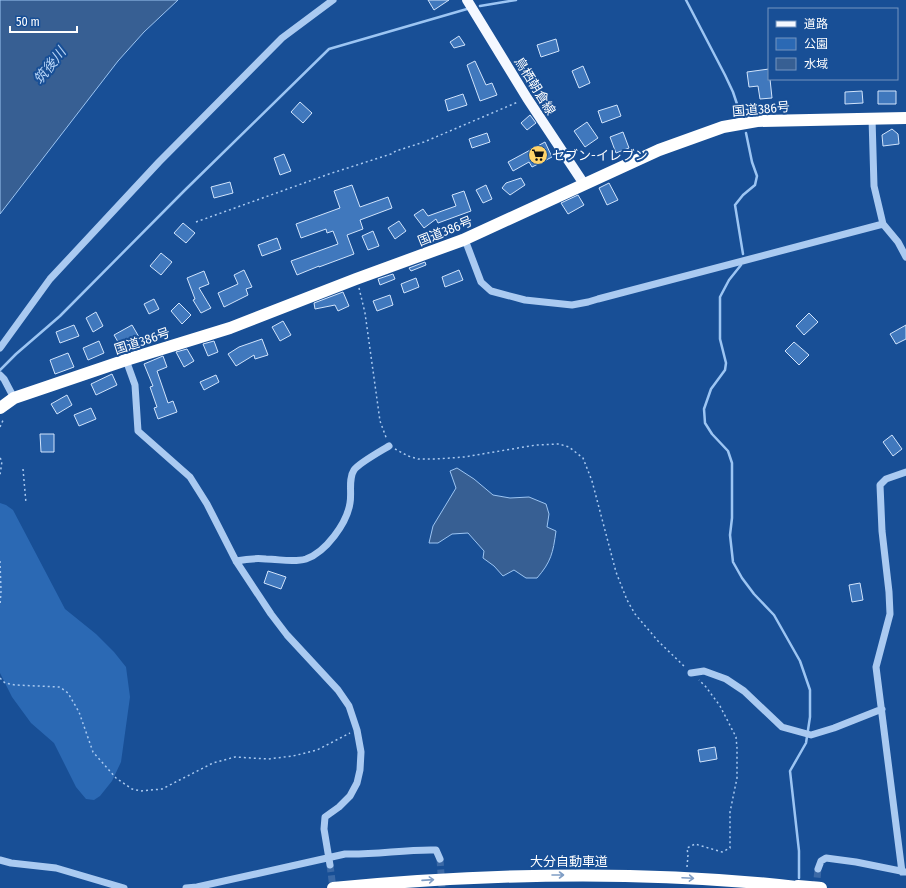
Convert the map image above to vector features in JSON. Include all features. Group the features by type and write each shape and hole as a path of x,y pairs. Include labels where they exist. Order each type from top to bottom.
{"highway":[{"name":"国道386号","path":"0,408 14,398 126,360 230,328 356,279 463,240 659,150 723,127 757,121 906,118"},
{"name":"大分自動車道","path":"334,888 393,882 475,877 554,875 701,879 805,888"},
{"path":"779,885 821,888"}],"main road":[{"name":"鳥栖朝倉線","path":"467,0 527,98 584,184"}],"street":[{"path":"0,348 50,279 160,162 282,38 332,0"},
{"path":"872,118 874,186 883,224 898,242 906,257"},
{"path":"463,240 467,245 481,282 491,292 526,300 572,305 883,224"},
{"path":"126,360 135,385 138,431 190,477 207,504 236,561 271,614 287,635 338,690 349,706 357,730 361,752 360,770 357,784 350,796 339,807 325,817 324,829 330,865"},
{"path":"2,377 14,398"},
{"path":"236,561 251,558 294,561 307,558 320,551 338,530 347,514 350,502 351,476 354,469 389,446"},
{"path":"818,869 821,862 826,858 856,862 904,872 876,667 890,614 890,592 882,531 880,485 886,479 906,472"},
{"path":"691,672 704,671 726,679 744,692 782,727 811,735 834,728 882,709"},
{"path":"186,888 197,887 345,854 436,850 440,859"},
{"path":"0,860 11,863 56,868 124,888"}],"path":[{"path":"196,222 424,142 527,98"},
{"path":"356,279 359,285 365,313 380,421 389,446 413,457 436,459 464,457 536,445 559,444 569,447 583,458 592,481 616,572 627,600 635,614 658,641 706,687 720,706 736,737 737,778 730,812 730,848 722,852 695,844 687,848 688,855"},
{"path":"0,458 2,461 0,475"},
{"path":"22,469 26,503"},
{"path":"0,561 2,591 0,606"},
{"path":"0,678 5,683 15,685 60,687 68,693 79,712 93,752 116,778 132,789 141,792 162,790 213,763 235,756 268,759 293,756 317,750 357,730"}],"green space":[{"path":"0,503 13,510 65,609 96,634 114,652 126,667 130,697 121,762 112,781 100,796 94,800 86,799 76,787 54,743 31,723 12,697 0,673"}],"water":[{"name":"筑後川","path":"0,0 178,0 144,32 118,61 0,214"},
{"path":"457,468 474,479 493,495 510,498 529,497 546,504 549,514 547,527 556,531 551,557 537,578 526,578 514,570 503,576 494,566 483,558 484,551 468,533 452,534 438,543 429,543 433,526 456,488 450,471"}],"building":[{"path":"428,0 449,0 434,10"},
{"path":"459,36 465,45 454,48 450,42"},
{"path":"556,39 559,51 541,57 537,45"},
{"path":"475,61 486,85 492,83 497,95 480,101 467,65"},
{"path":"583,66 590,83 579,88 572,71"},
{"path":"768,69 768,80 770,80 772,98 760,99 758,86 749,87 747,72"},
{"path":"862,91 863,103 845,104 845,92"},
{"path":"878,91 896,91 896,104 878,104"},
{"path":"463,94 467,105 448,111 445,100"},
{"path":"300,102 312,113 303,123 291,112"},
{"path":"617,105 621,116 602,123 598,111"},
{"path":"530,115 536,123 527,130 521,123"},
{"path":"587,122 598,138 585,147 574,131"},
{"path":"892,129 898,134 899,144 883,146 882,135"},
{"path":"623,132 629,148 616,153 610,137"},
{"path":"487,133 490,142 472,148 469,139"},
{"name":"セブン-イレブン","path":"545,142 552,157 532,167 529,162 513,171 508,162"},
{"path":"284,154 291,171 280,175 274,158"},
{"path":"521,178 525,185 510,195 502,188 506,183"},
{"path":"230,182 233,193 214,198 211,187"},
{"path":"609,183 618,200 607,205 599,188"},
{"path":"352,185 360,207 388,197 392,208 360,220 363,229 347,235 354,254 297,275 291,261 338,244 333,231 327,233 326,229 301,238 296,224 340,208 334,191"},
{"path":"486,185 492,199 483,203 476,190"},
{"path":"464,191 471,211 438,223 436,219 424,228 414,215 423,209 428,216 456,206 452,195"},
{"path":"578,195 584,205 568,214 561,203"},
{"path":"399,221 406,231 395,239 388,228"},
{"path":"183,223 195,233 186,243 174,233"},
{"path":"373,231 379,246 368,250 362,236"},
{"path":"277,238 281,249 262,256 258,245"},
{"path":"161,253 172,262 161,275 150,266"},
{"path":"425,262 426,265 411,271 409,268"},
{"path":"244,270 252,287 246,289 248,295 224,307 218,293 238,284 234,275"},
{"path":"459,270 463,280 445,287 442,277"},
{"path":"204,271 209,284 199,288 211,308 201,313 193,300 195,299 187,278"},
{"path":"393,274 395,279 380,285 378,279"},
{"path":"416,278 419,287 404,293 401,284"},
{"path":"343,292 349,306 338,311 335,305 315,309 314,303"},
{"path":"390,295 393,305 377,311 373,301"},
{"path":"154,299 159,309 149,314 144,304"},
{"path":"179,303 191,315 182,324 171,311"},
{"path":"96,312 103,326 93,332 86,318"},
{"path":"809,313 818,322 804,335 796,326"},
{"path":"283,321 291,335 280,341 272,327"},
{"path":"74,325 79,336 60,343 56,332"},
{"path":"132,325 139,337 121,347 114,335"},
{"path":"906,325 906,339 896,344 890,334"},
{"path":"262,339 268,355 255,359 254,355 236,366 228,354 239,347"},
{"path":"99,341 104,353 88,360 83,348"},
{"path":"214,341 218,352 208,356 203,344"},
{"path":"794,342 809,355 799,365 785,351"},
{"path":"187,349 194,361 184,367 176,352"},
{"path":"68,353 74,367 55,374 50,360"},
{"path":"163,356 167,367 157,371 168,403 173,401 177,412 158,419 154,408 157,407 150,387 153,386 144,364"},
{"path":"112,374 117,385 96,395 91,384"},
{"path":"216,375 219,382 204,390 200,382"},
{"path":"67,395 72,405 57,414 51,404"},
{"path":"91,408 96,419 79,426 74,415"},
{"path":"40,434 54,434 54,452 41,452"},
{"path":"892,435 902,449 893,456 883,442"},
{"path":"268,571 286,577 281,589 264,583"},
{"path":"860,583 863,600 852,602 849,585"},
{"path":"715,747 717,759 700,762 698,750"}],"waterway":[{"path":"480,6 516,0"},
{"path":"686,0 725,75 739,110"},
{"path":"0,370 60,316 184,191 329,49 467,9"},
{"path":"743,254 735,205 743,195 755,185 757,176 752,162 746,133"},
{"path":"741,265 729,280 720,297 720,339 726,363 725,370 711,389 704,409 705,423 712,434 728,451 732,463 732,518 730,535 733,562 742,578 754,594 774,615 800,661 810,690 810,717 806,743 790,771 799,851 799,878"}],"tunnel":[{"path":"440,859 442,888"},
{"path":"330,865 333,888"},
{"path":"816,888 818,869"}],"place":[{"name":"セブン-イレブン","path":"538,155"}]}
